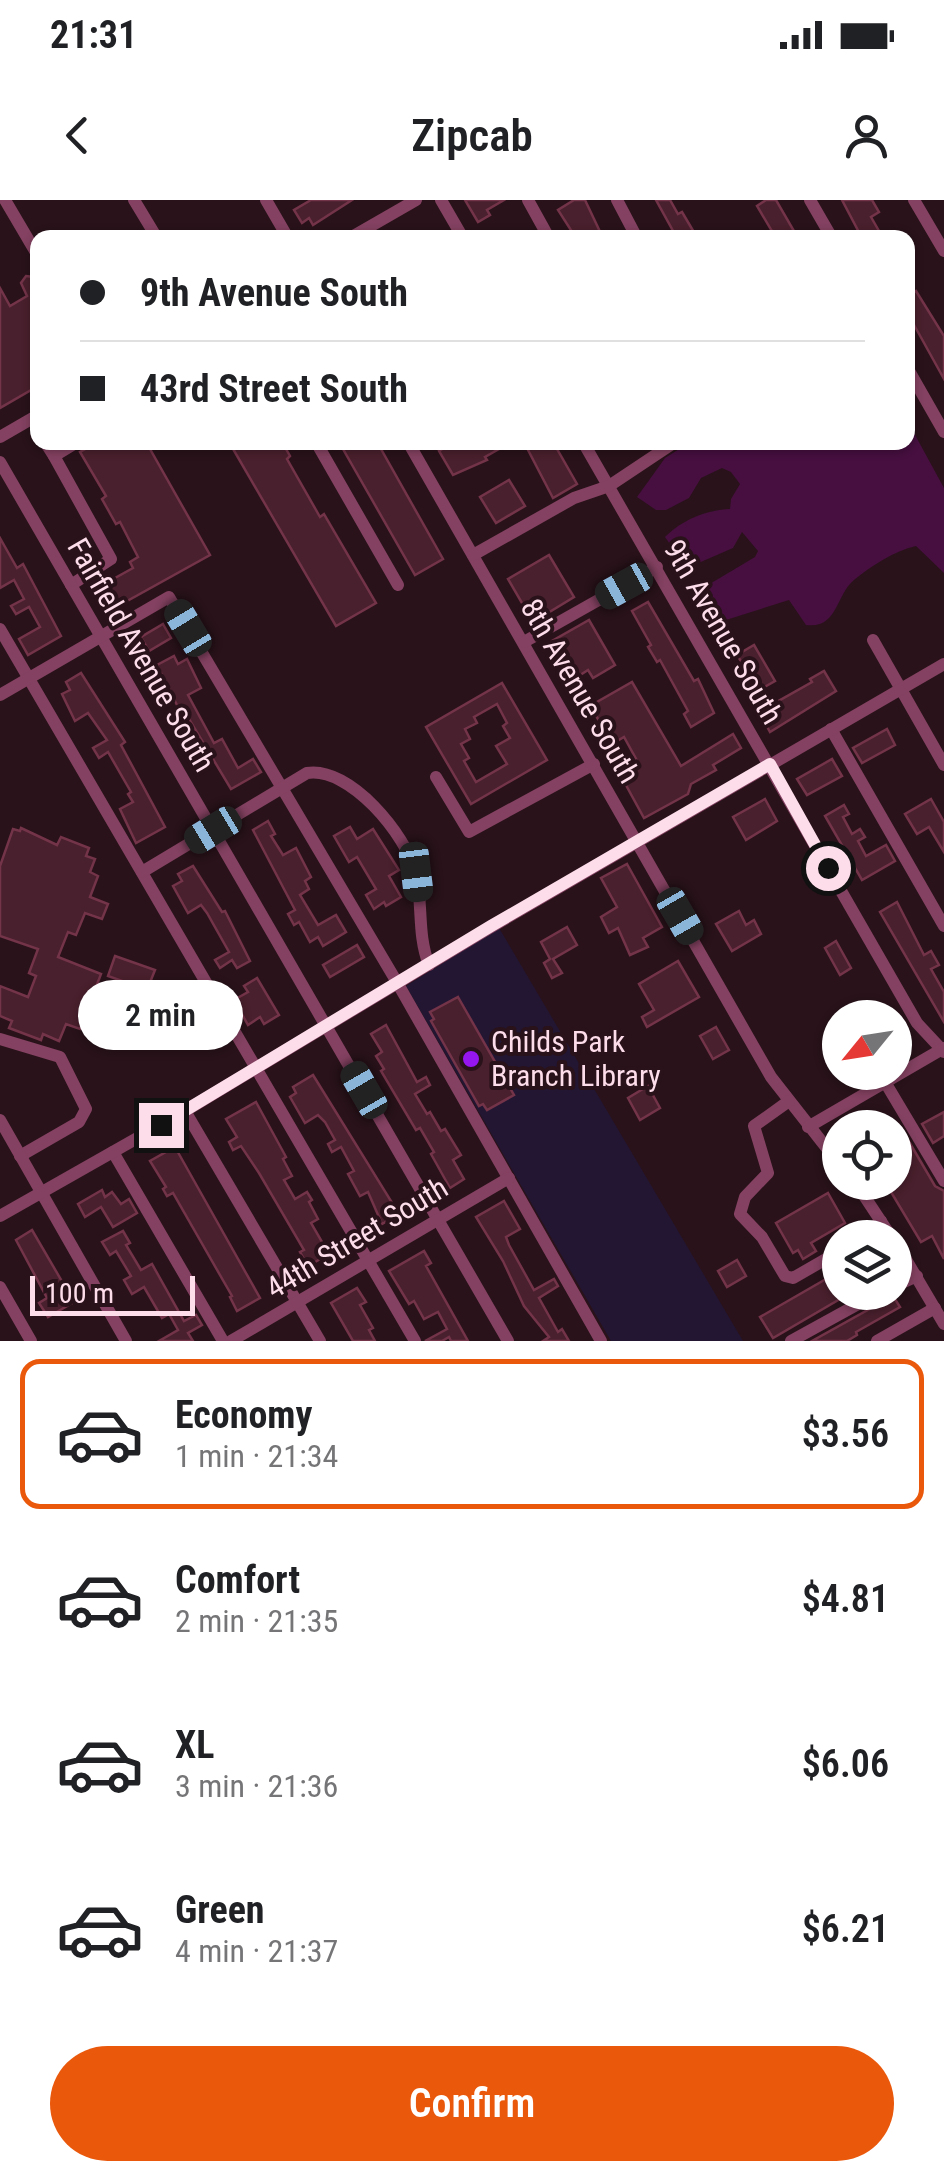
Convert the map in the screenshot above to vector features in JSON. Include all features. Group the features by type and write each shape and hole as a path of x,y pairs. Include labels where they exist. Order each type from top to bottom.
{"street":[{"path":"5,200 30,242"},
{"path":"134,200 152,230"},
{"path":"266,200 283,230"},
{"path":"364,230 416,200"},
{"path":"441,200 458,230"},
{"path":"528,200 545,230"},
{"path":"616,200 633,230"},
{"path":"810,200 827,230"},
{"path":"914,200 944,252"},
{"path":"915,381 944,432"},
{"path":"0,437 30,424"},
{"path":"50,450 111,559 71,585"},
{"path":"54,456 64,450"},
{"path":"321,450 398,585"},
{"name":"8th Avenue South","path":"413,450 771,1077 822,1143"},
{"name":"9th Avenue South","path":"588,450 918,1022 943,1050"},
{"path":"473,555 574,498 609,486 663,450"},
{"name":"Fairfield Avenue South","path":"0,462 508,1341"},
{"path":"524,642 657,567"},
{"path":"0,695 168,596 398,984 600,1341"},
{"path":"0,629 416,1341"},
{"path":"873,640 944,764"},
{"path":"0,1216 186,1112 638,840 944,664"},
{"path":"831,729 944,926"},
{"path":"436,777 469,832 594,764"},
{"path":"142,872 308,773 318,771 346,784 376,808 406,848 416,872 419,929 429,965"},
{"path":"0,1039 60,1057 86,1109 79,1122 20,1156"},
{"path":"912,1067 943,1050"},
{"path":"808,1127 872,1090"},
{"path":"891,1090 944,1181"},
{"path":"789,1101 754,1126 768,1173 745,1197 740,1214 762,1237 786,1276 793,1278 822,1261"},
{"path":"186,1112 320,1341"},
{"path":"0,1120 126,1341"},
{"path":"113,1152 223,1341"},
{"name":"44th Street South","path":"232,1341 509,1178"},
{"path":"912,1269 944,1324"},
{"path":"912,1278 916,1276"},
{"path":"0,1287 31,1341"},
{"path":"877,1341 935,1308"},
{"path":"791,1341 847,1310"}],"shaded area":[{"path":"915,435 944,488 944,573 916,546 875,564 854,580 824,622 806,625 789,600 726,620 708,601 708,585 755,557 758,551 742,532 733,548 687,568 665,537 695,517 730,509 740,484 722,468 701,478 689,498 666,510 656,510 637,497 665,458 678,450 915,450"},
{"path":"499,928 743,1341 611,1341 406,986"}],"building":[{"path":"311,200 352,200 313,225 309,218 302,223 294,210"},
{"path":"465,200 504,200 487,210 490,215 478,222"},
{"path":"574,200 585,200 599,230 571,230 558,210"},
{"path":"656,200 670,200 693,230 673,230"},
{"path":"766,200 776,200 793,230 771,230 757,206"},
{"path":"842,200 872,200 879,212 871,217 878,230 858,230"},
{"path":"30,277 30,391 0,408 0,288 10,306 27,296 21,283"},
{"path":"915,292 944,336 944,379 915,327"},
{"path":"151,450 210,555 109,611 97,588 133,568 130,562 138,557 120,522 116,524 102,499 106,496 80,452"},
{"path":"234,450 287,450 290,456 287,459 320,517 324,514 376,603 336,626"},
{"path":"344,450 382,450 443,559 415,575"},
{"path":"497,450 485,457 487,460 453,475 439,451"},
{"path":"528,450 558,450 577,484 553,498"},
{"path":"509,480 525,506 496,523 480,497"},
{"path":"0,538 17,568 23,564 61,636 28,655 19,639 40,627 29,607 16,614 11,606 24,599 14,580 0,588"},
{"path":"549,555 574,597 533,622 508,579"},
{"path":"648,602 694,681 698,679 714,713 691,727 684,714 688,711 660,660 657,662 648,647 651,645 632,611"},
{"path":"589,620 615,665 593,678 588,670 574,679 552,641"},
{"path":"163,624 171,638 149,651 141,637"},
{"path":"754,645 775,681 759,690 737,655"},
{"path":"174,656 178,664 187,659 201,688 188,695 214,743 222,739 238,768 253,759 261,772 231,789 183,709 180,711 157,665"},
{"path":"824,671 836,691 770,732 759,712"},
{"path":"81,673 125,742 121,745 165,827 136,843 120,809 133,802 128,794 131,792 108,752 99,758 93,748 107,740 88,713 75,721 62,694 70,690 66,682"},
{"path":"632,682 681,766 733,734 741,748 713,765 716,770 691,784 688,794 644,818 621,776 640,766 624,737 612,744 605,739 601,731 604,729 590,706"},
{"path":"502,683 547,760 471,804 426,727","holes":["497,704 507,723 503,726 510,738 496,746 507,764 476,782 464,761 469,758 461,744 470,739 465,729 477,723 474,717"]},
{"path":"887,729 895,745 862,763 853,748"},
{"path":"832,759 842,776 807,795 797,779"},
{"path":"765,799 777,821 746,840 733,817"},
{"path":"931,799 944,822 944,852 929,827 917,834 905,814"},
{"path":"844,805 849,814 843,817 852,834 860,829 865,837 858,841 866,856 886,845 895,861 862,880 825,816"},
{"path":"268,821 275,834 271,836 283,855 296,848 311,877 305,881 309,889 300,895 318,925 336,915 346,932 323,946 318,937 310,942 299,922 294,925 288,914 295,910 253,830"},
{"path":"350,827 357,839 373,829 399,870 389,876 401,897 386,906 384,902 374,909 366,895 376,889 357,857 349,862 334,836"},
{"path":"21,828 57,845 61,837 89,848 86,856 95,859 90,872 98,876 90,897 108,904 102,919 85,913 76,935 68,932 58,957 101,974 80,1029 66,1024 59,1041 43,1034 41,1040 9,1028 12,1021 0,1016 0,986 28,997 36,976 29,973 38,949 0,936 0,866 13,829"},
{"path":"627,864 662,927 643,938 648,947 630,955 618,928 609,933 601,917 617,907 601,878"},
{"path":"193,866 222,912 225,911 250,961 237,968 232,960 220,968 215,960 229,952 207,913 201,905 188,913 173,886 182,881 178,874"},
{"path":"897,902 924,955 931,951 939,965 931,969 944,992 944,1022 880,912"},
{"path":"739,911 746,925 754,920 761,934 732,951 716,924"},
{"path":"567,927 577,945 553,959 562,973 552,978 544,963 550,959 541,942"},
{"path":"836,941 851,968 840,975 825,948"},
{"path":"357,945 364,957 330,977 323,965"},
{"path":"115,956 155,970 147,990 108,976"},
{"path":"678,961 699,997 647,1027 642,1017 654,1010 639,984"},
{"path":"257,978 279,1015 264,1024 260,1017 248,1025 234,1000 248,992 244,986"},
{"name":"Childs Park Branch Library","path":"458,997 514,1095 487,1110 483,1104 479,1106 431,1021 434,1019 430,1012"},
{"path":"386,1025 417,1082 426,1077 430,1085 415,1094 461,1155 453,1160 464,1179 450,1188 420,1128 416,1130 381,1071 384,1069 376,1056 382,1052 371,1034"},
{"path":"716,1027 729,1050 713,1059 700,1036"},
{"path":"313,1075 399,1214 382,1224 368,1192 360,1196 348,1174 354,1171 341,1147 332,1152 328,1144 335,1140 325,1122 318,1115 305,1123 290,1097 296,1093 293,1087"},
{"path":"648,1086 660,1108 640,1120 628,1098"},
{"path":"256,1102 286,1157 283,1159 292,1176 284,1180 295,1199 307,1192 312,1200 309,1202 318,1219 311,1223 329,1254 308,1266 300,1252 304,1250 259,1173 241,1146 233,1150 229,1142 237,1137 226,1119"},
{"path":"944,1112 944,1136 933,1143 922,1124"},
{"path":"175,1147 260,1298 237,1311 173,1193 167,1196 163,1189 166,1187 150,1161"},
{"path":"912,1147 935,1186 944,1191 944,1259 932,1236 921,1242 912,1220 908,1220 896,1200 912,1200"},
{"path":"102,1190 105,1197 112,1192 121,1204 129,1199 137,1213 113,1227 101,1207 85,1217 78,1204"},
{"path":"822,1196 822,1200 832,1200 843,1220 822,1220 822,1237 811,1243 816,1251 803,1259 798,1250 793,1253 776,1223"},
{"path":"504,1201 520,1229 506,1237 509,1245 534,1290 554,1279 558,1286 539,1298 558,1332 562,1329 569,1341 543,1341 549,1337 524,1306 476,1217"},
{"path":"32,1230 74,1302 48,1317 39,1303 47,1298 16,1240"},
{"path":"123,1231 130,1243 126,1245 141,1270 152,1264 184,1321 196,1315 202,1325 188,1333 193,1341 159,1341 178,1330 169,1314 162,1318 144,1287 132,1294 124,1280 131,1276 116,1251 110,1255 102,1242"},
{"path":"424,1251 431,1263 426,1266 468,1341 451,1341 449,1337 425,1341 447,1329 438,1312 424,1319 414,1301 409,1304 389,1271"},
{"path":"737,1260 746,1276 727,1287 718,1271"},
{"path":"822,1281 822,1309 773,1338 760,1317"},
{"path":"357,1288 366,1302 360,1305 373,1328 369,1330 375,1341 353,1341 331,1303"},
{"path":"868,1310 895,1310 847,1341 812,1341"}],"place":[{"name":"Childs Park Branch Library","path":"471,1059"}],"route":[{"path":"161,1125 770,764 828,868"}]}
